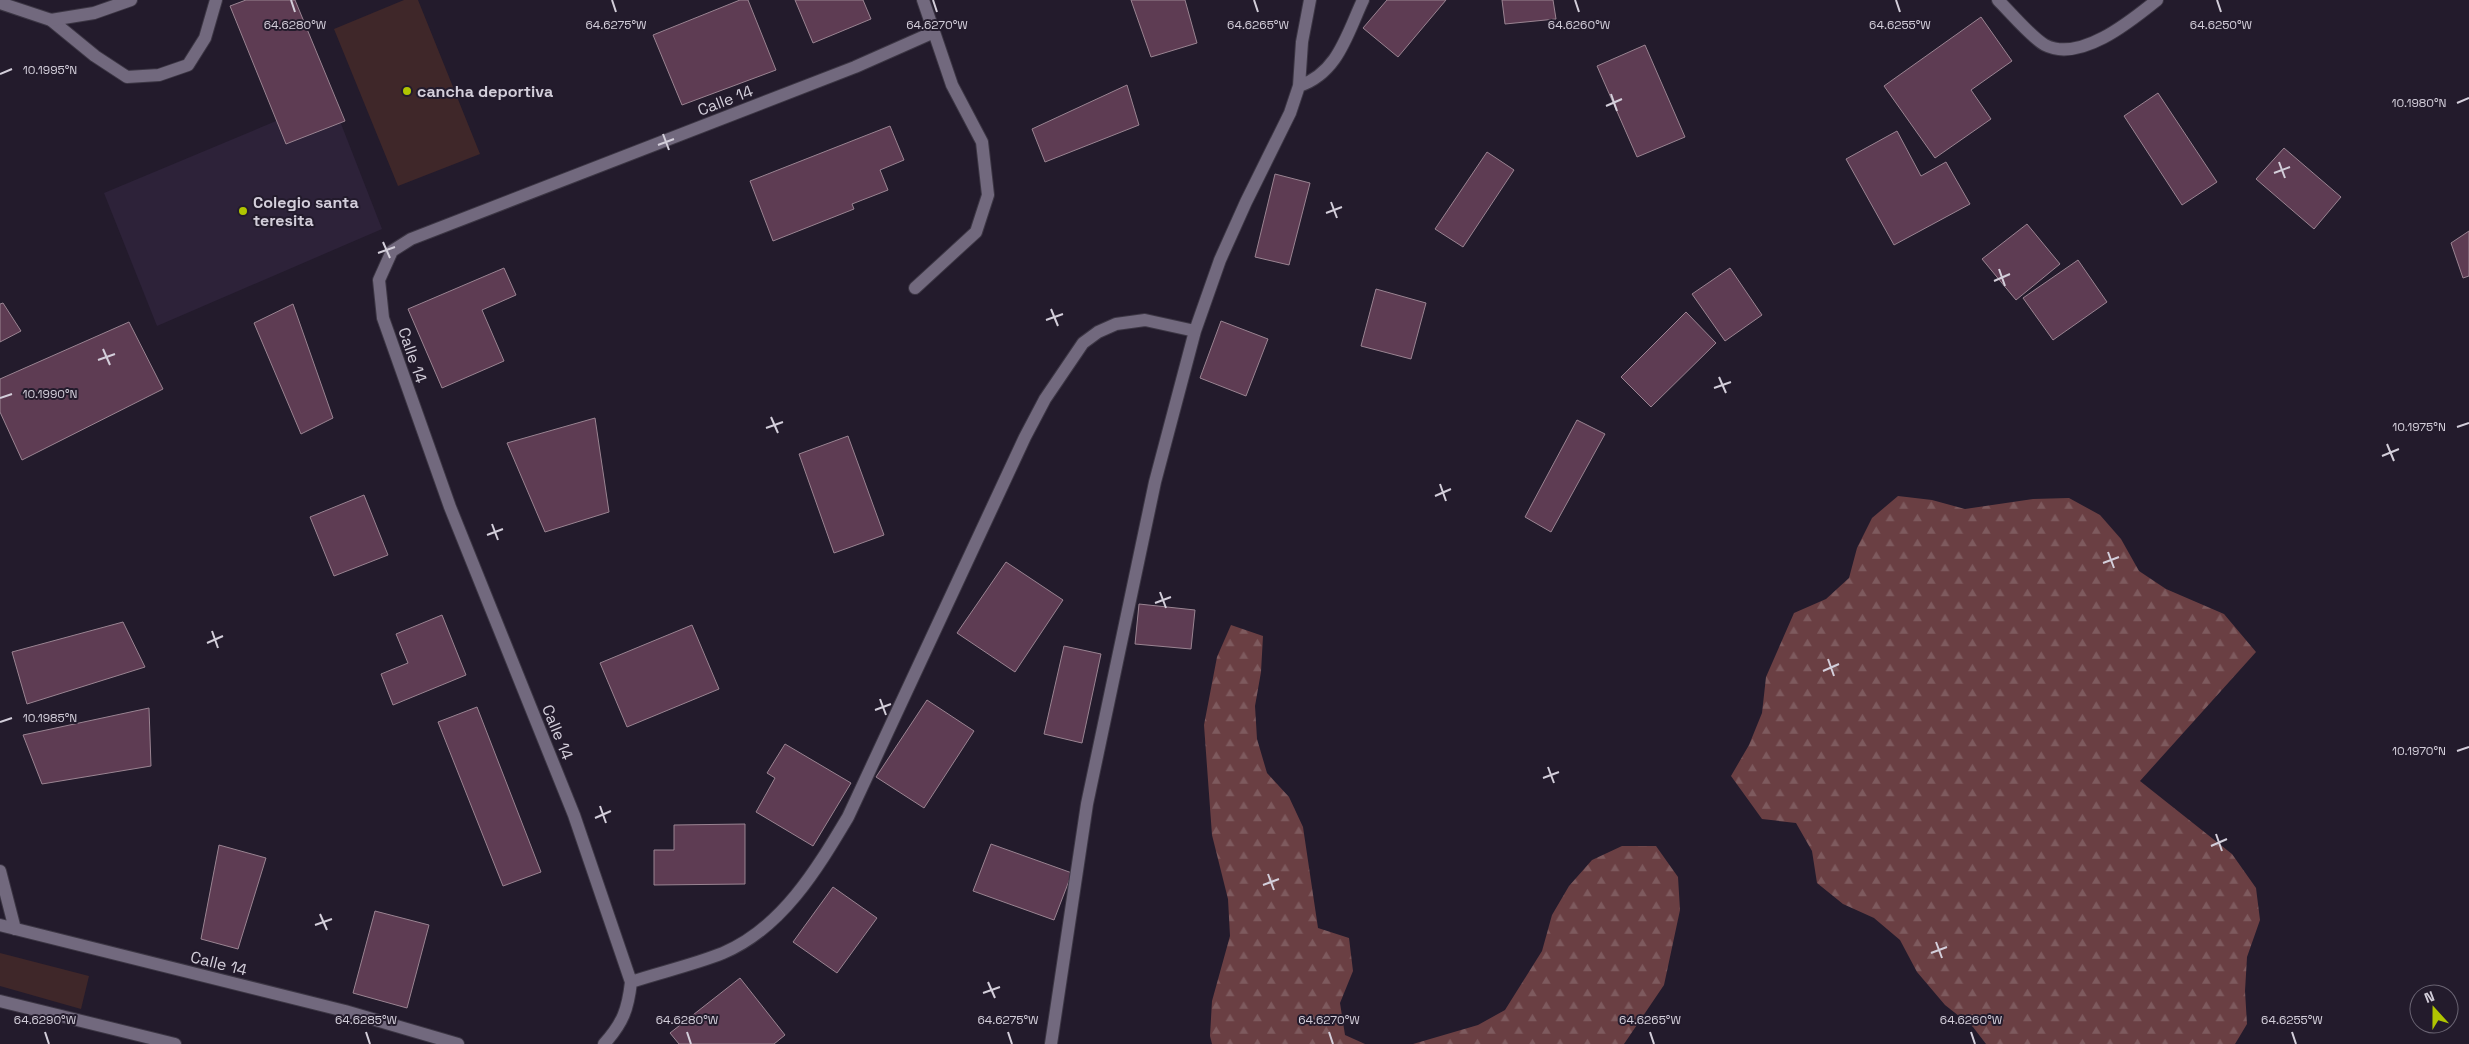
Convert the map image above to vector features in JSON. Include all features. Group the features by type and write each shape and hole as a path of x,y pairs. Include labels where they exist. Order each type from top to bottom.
{"street":[{"path":"51,20 94,13 131,0"},
{"path":"0,3 51,20 95,56 127,77 159,75 188,65 205,38 216,0"},
{"path":"915,288 976,232 988,195 982,142 952,85 923,0"},
{"path":"1050,1044 1087,804 1155,482 1195,331 1220,260 1290,113 1299,86 1302,42 1310,0"},
{"path":"1299,86 1312,81 1332,64 1363,0"},
{"path":"1998,0 2044,45 2062,50 2086,47 2134,18 2157,0"},
{"name":"Calle 14","path":"604,1044 615,1032 628,1008 631,982 574,816 450,507 383,318 379,280 392,251 411,239 855,67 934,32"},
{"path":"631,982 724,952 751,938 775,918 796,895 824,857 848,817 1025,437 1045,399 1083,342 1098,332 1130,320 1159,321 1195,331"},
{"path":"0,871 15,929"},
{"name":"Calle 14","path":"0,925 345,1011 458,1044"},
{"path":"0,1001 175,1044"}],"shaded area":[{"name":"cancha deportiva","path":"404,0 418,0 480,154 398,186 334,29"},
{"name":"Colegio santa teresita","path":"331,98 382,229 157,326 104,193"},
{"path":"0,953 89,976 81,1009 0,986"}],"green space":[{"path":"1898,496 1932,500 1965,509 2033,499 2069,498 2100,515 2121,539 2139,571 2166,589 2224,614 2256,652 2140,781 2232,854 2256,888 2260,920 2247,957 2245,991 2247,1024 2235,1044 1986,1044 1973,1027 1945,1005 1917,972 1900,940 1874,918 1843,904 1817,883 1812,851 1796,823 1762,819 1731,776 1749,745 1762,713 1766,677 1794,613 1826,599 1849,578 1857,548 1872,518"},
{"path":"1231,625 1263,636 1261,672 1255,706 1257,739 1267,773 1289,797 1303,827 1318,928 1349,938 1353,971 1340,1003 1345,1035 1365,1044 1212,1044 1210,1036 1212,1001 1230,936 1228,899 1212,835 1204,725 1217,657"},
{"path":"1622,846 1656,846 1678,877 1680,910 1664,985 1624,1044 1413,1044 1478,1025 1505,1010 1542,951 1552,915 1569,886 1592,860"}],"building":[{"path":"246,0 295,0 345,121 286,144 230,6"},
{"path":"740,0 748,0 776,70 682,105 653,35"},
{"path":"795,0 863,0 871,19 813,43"},
{"path":"1131,0 1185,0 1197,43 1151,57"},
{"path":"1387,0 1446,0 1398,57 1363,28"},
{"path":"1502,0 1553,0 1556,19 1505,24"},
{"path":"1981,17 2012,61 1971,90 1991,119 1935,158 1884,86"},
{"path":"1645,45 1685,137 1637,157 1597,66"},
{"path":"1127,85 1139,125 1045,162 1032,129"},
{"path":"2158,93 2217,182 2182,205 2124,116"},
{"path":"890,126 904,160 880,170 888,190 852,204 854,209 773,241 750,181"},
{"path":"1897,131 1921,176 1946,162 1970,204 1894,245 1846,159"},
{"path":"2284,148 2341,197 2314,229 2256,179"},
{"path":"1487,152 1514,170 1463,247 1435,229"},
{"path":"1275,174 1310,183 1289,265 1255,257"},
{"path":"2027,224 2060,264 2016,300 1982,259"},
{"path":"2469,231 2469,276 2463,278 2451,243"},
{"path":"2078,260 2107,302 2053,340 2023,298"},
{"path":"504,268 516,295 482,310 504,361 442,388 408,309"},
{"path":"1730,268 1762,315 1725,341 1692,294"},
{"path":"1376,289 1426,303 1411,359 1361,346"},
{"path":"3,303 21,331 0,342 0,304"},
{"path":"293,304 333,418 301,434 254,323"},
{"path":"1686,312 1716,343 1651,407 1621,377"},
{"path":"1221,321 1268,339 1246,396 1200,378"},
{"path":"129,322 163,389 22,460 0,412 0,379"},
{"path":"595,418 609,512 545,532 507,443"},
{"path":"1577,420 1605,434 1551,532 1525,517"},
{"path":"848,436 884,535 834,553 799,454"},
{"path":"364,495 388,555 334,576 310,517"},
{"path":"1006,562 1063,600 1015,672 957,633"},
{"path":"1139,604 1195,610 1191,649 1135,644"},
{"path":"442,615 466,675 393,705 381,674 408,663 396,634"},
{"path":"123,622 145,667 27,704 12,652"},
{"path":"692,625 719,689 627,727 600,663"},
{"path":"1064,646 1101,654 1082,743 1044,734"},
{"path":"927,700 974,731 924,808 876,777"},
{"path":"477,707 541,872 503,886 438,722"},
{"path":"149,708 151,766 42,784 23,735"},
{"path":"785,744 851,783 813,846 756,812 775,778 767,773"},
{"path":"745,824 745,884 654,885 654,850 674,850 674,825"},
{"path":"991,844 1072,873 1054,920 973,891"},
{"path":"219,845 266,858 238,949 201,939"},
{"path":"833,887 877,918 837,973 793,942"},
{"path":"375,911 429,925 407,1008 353,993"},
{"path":"740,978 785,1035 774,1044 679,1044 670,1033"}],"place":[{"name":"cancha deportiva","path":"407,91"},
{"name":"Colegio santa teresita","path":"243,211"}]}
